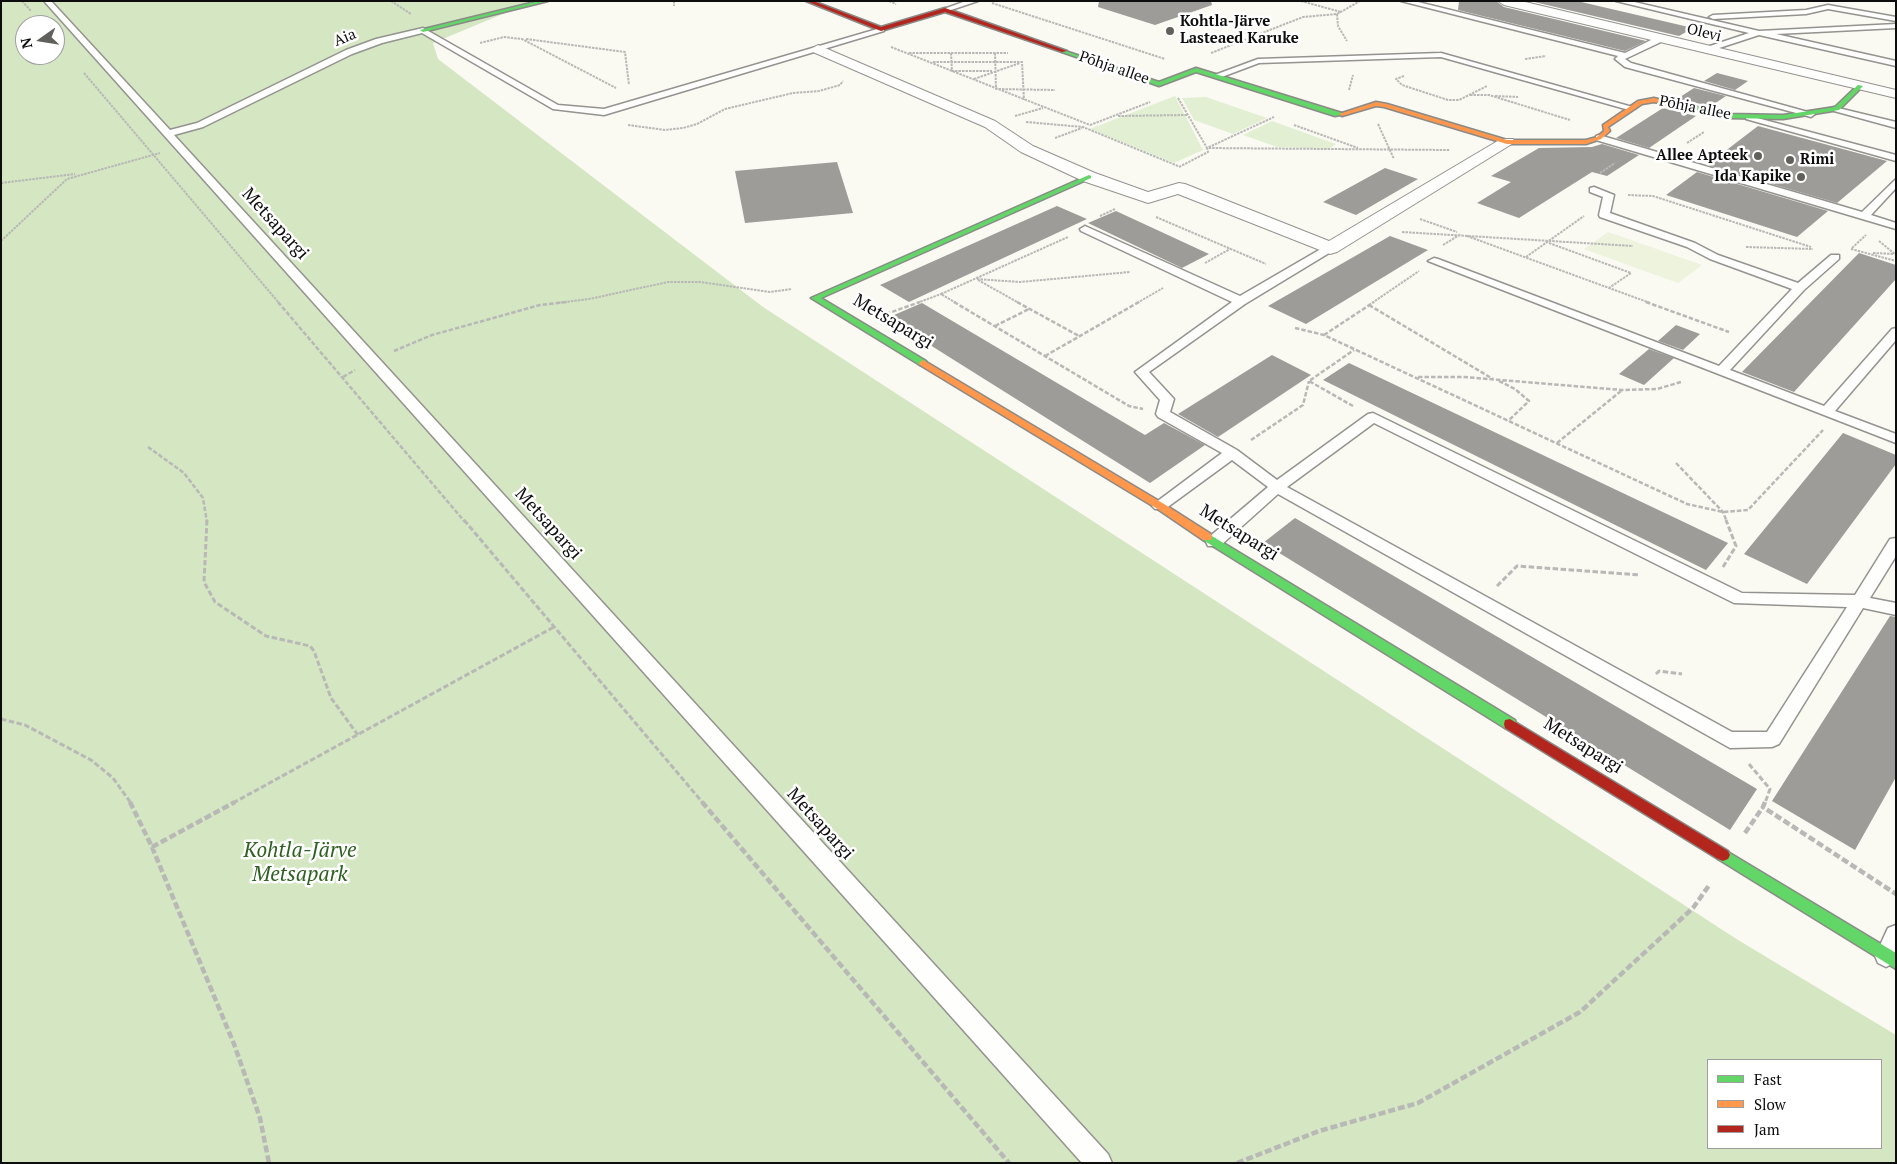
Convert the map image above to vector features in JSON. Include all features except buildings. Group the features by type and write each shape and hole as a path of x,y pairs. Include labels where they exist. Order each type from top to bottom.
{"street":[{"name":"Aia","path":"423,30 546,1"},
{"path":"808,1 881,29 945,10"},
{"name":"Olevi","path":"1504,1 1896,94"},
{"name":"Põhja allee","path":"945,10 1159,84 1196,70"},
{"path":"818,49 990,124 1027,149 1090,177 1148,198 1179,188 1330,248 1500,146"},
{"path":"1196,70 1337,115 1376,104 1385,104 1500,146 1586,142 1603,134"},
{"path":"1837,109 1860,86"},
{"name":"Põhja allee","path":"1603,134 1605,126 1640,102 1654,100 1728,116 1749,117 1811,114 1837,109"},
{"name":"Metsapargi","path":"1090,177 815,298 1160,506 1214,542 1891,959"}],"lane":[{"name":"Metsapargi","path":"47,1 1099,1163"},
{"path":"945,10 975,1"},
{"path":"1404,1 1623,55"},
{"path":"1620,1 1896,64"},
{"path":"1696,18 1806,12 1828,7 1896,19"},
{"path":"1707,50 1757,33 1896,26"},
{"path":"423,30 556,107 604,112 881,29"},
{"name":"Aia","path":"167,134 204,123 300,74 354,50 423,30"},
{"path":"1660,39 1623,55 1619,59 1628,66 1811,114"},
{"path":"1216,76 1258,61 1440,55 1632,108"},
{"path":"1837,109 1896,125"},
{"path":"1749,117 1896,158"},
{"path":"1603,134 1896,226"},
{"path":"1864,216 1896,182"},
{"path":"1594,190 1609,195 1604,215 1691,245 1714,257 1800,288"},
{"path":"1085,229 1242,301"},
{"path":"1330,248 1242,301 1141,372 1167,399 1163,414 1232,453 1277,487 1730,740 1772,739 1896,543"},
{"path":"1721,372 1800,288 1835,257"},
{"path":"1434,260 1896,439"},
{"path":"1826,412 1896,332"},
{"path":"1214,542 1277,487 1373,417 1740,599 1858,601 1896,609"},
{"path":"1160,506 1232,453"},
{"path":"1891,959 1896,934"}],"path":[{"path":"674,1 674,6"},
{"path":"988,1 1196,70"},
{"path":"1301,1 1341,12"},
{"path":"1208,55 1303,17 1337,14 1360,1"},
{"path":"862,35 1090,125"},
{"path":"456,48 504,37 625,52 630,96"},
{"path":"522,39 641,102"},
{"path":"907,53 1009,54"},
{"path":"951,53 952,71"},
{"path":"995,53 996,89"},
{"path":"1522,59 1550,55"},
{"path":"973,80 1028,60"},
{"path":"929,62 1022,62"},
{"path":"1022,62 1024,100"},
{"path":"604,112 632,126 665,130 683,128 698,124 725,110 840,85 848,76 850,63"},
{"path":"82,71 1009,1163"},
{"path":"952,71 995,72"},
{"path":"1404,76 1396,79 1402,85 1448,100 1460,100 1510,74"},
{"path":"1168,81 1208,152 1178,166"},
{"path":"996,89 1055,90"},
{"name":"Põhja allee","path":"1027,149 1175,92"},
{"path":"1470,95 1489,96 1603,134"},
{"path":"1207,148 1302,104"},
{"path":"1115,116 1188,115"},
{"path":"1019,122 1083,128 1178,166 1198,177 1179,188"},
{"path":"1207,148 1500,146"},
{"path":"1,183 86,172 179,148"},
{"path":"1,241 61,184 86,172"},
{"path":"1609,195 1653,196 1816,249 1740,246"},
{"path":"859,325 916,301 942,294 1085,229 1085,223 1117,208"},
{"path":"1396,210 1751,340"},
{"path":"1151,215 1289,273"},
{"path":"1525,257 1584,215 1604,215"},
{"path":"1361,230 1462,234 1546,242 1638,246"},
{"path":"1324,335 1434,260 1431,252 1462,234"},
{"path":"1546,242 1631,273 1608,288"},
{"path":"1835,257 1851,248 1896,261"},
{"path":"1045,356 1231,249"},
{"path":"1867,253 1896,254"},
{"path":"975,278 1037,281 1137,272"},
{"path":"975,278 1079,336"},
{"path":"343,377 372,360 432,335 531,308 668,282 700,282 770,292 800,288"},
{"path":"942,294 1129,406 1163,414"},
{"path":"1369,305 1495,380 1515,389 1528,400 1508,420"},
{"path":"995,326 1030,309"},
{"path":"1295,328 1324,335 1687,504 1724,512 1748,510 1826,427 1826,412"},
{"path":"1232,453 1303,405 1309,381 1355,349"},
{"path":"1415,378 1464,377 1622,390 1657,389 1680,382"},
{"path":"1309,381 1373,417"},
{"path":"1557,443 1622,390"},
{"path":"148,447 184,473 203,498 208,525 204,582 215,602 266,636 310,646 314,651 331,698 358,734"},
{"path":"1676,463 1724,512 1736,546 1712,585"},
{"path":"1481,602 1517,566 1643,575"},
{"path":"152,847 554,627"},
{"path":"1,720 25,725 91,760 112,778 130,801 152,847 234,1044 260,1118 269,1163"},
{"path":"1730,740 1770,789 1763,807 1896,894"},
{"path":"1237,1163 1319,1131 1418,1103 1580,1012 1693,908 1728,858"}],"green space":[{"name":"Kohtla-Järve Metsapark","path":"1,1 534,1 433,43 438,59 763,307 1738,940 1896,1035 1896,1163 1,1163"},
{"path":"1175,96 1203,150 1174,163 1090,129"},
{"path":"1206,97 1267,118 1233,134 1194,120 1182,98"},
{"path":"1272,121 1336,144 1329,149 1277,147 1243,135"},
{"path":"1608,232 1702,265 1678,283 1584,249"}],"traffic: fast":[{"path":"423,30 546,1"},
{"path":"1064,51 1159,84 1196,70 1337,115 1342,114"},
{"path":"1679,105 1728,116 1783,117 1837,109 1860,86"},
{"path":"923,363 815,298 1089,177"},
{"path":"1207,537 1510,724"},
{"path":"1723,855 1896,962"}],"traffic: slow":[{"path":"1342,114 1376,104 1385,105 1507,142 1586,142 1599,138 1607,131 1605,126 1640,102 1654,100 1679,105"},
{"path":"923,363 1160,506 1207,537"}],"traffic: jam":[{"path":"808,1 881,29 945,10 1064,51"},
{"path":"1510,724 1723,855"}],"place":[{"name":"Kohtla-Järve Lasteaed Karuke","path":"1170,31"},
{"name":"Allee Apteek","path":"1758,156"},
{"name":"Rimi","path":"1790,160"},
{"name":"Ida Kapike","path":"1801,177"}]}
